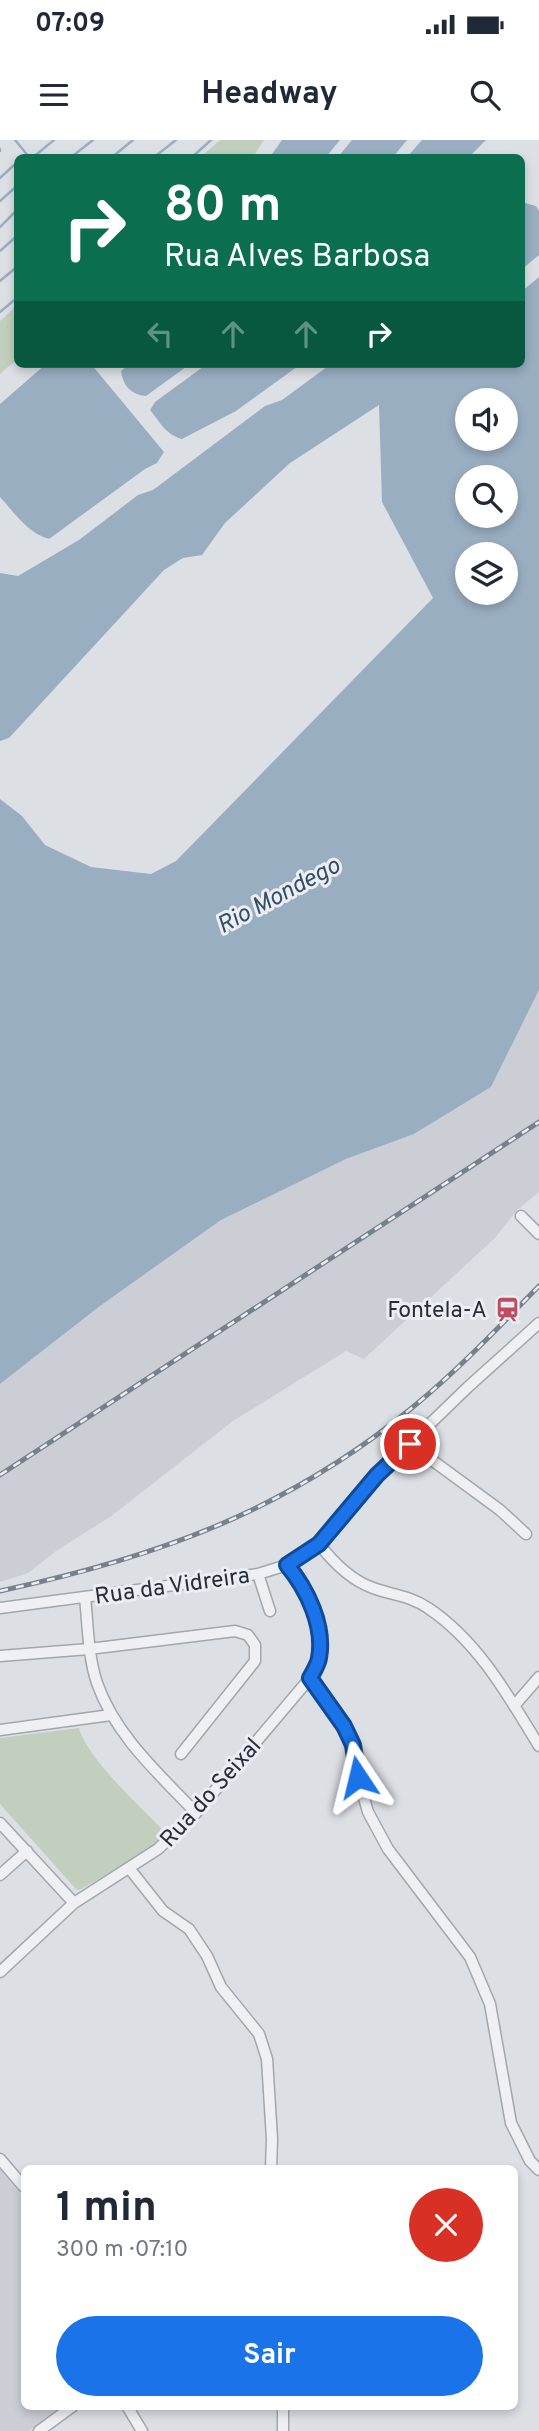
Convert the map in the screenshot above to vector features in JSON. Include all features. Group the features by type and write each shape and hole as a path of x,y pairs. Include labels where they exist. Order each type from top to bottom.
{"street":[{"path":"521,1216 539,1234"},
{"name":"Rua da Vidreira","path":"0,1608 258,1574 287,1565 319,1544 377,1475 539,1323"},
{"path":"410,1444 500,1510 526,1534"},
{"path":"319,1544 337,1567 372,1588 420,1602 456,1631 485,1664 539,1746"},
{"path":"287,1565 304,1589 320,1631 319,1660 310,1678 344,1726 353,1745 358,1777 368,1812 388,1849 470,1956 490,2004 511,2123 530,2161 539,2170"},
{"path":"258,1574 270,1611"},
{"path":"85,1597 89,1649 97,1682 111,1715 145,1759 196,1813"},
{"path":"0,1656 89,1649 234,1631 244,1633 251,1638 256,1653 253,1665 181,1754"},
{"path":"514,1706 539,1677"},
{"name":"Rua do Seixal","path":"0,1972 74,1903 158,1849 196,1813 310,1678"},
{"path":"0,1730 111,1715"},
{"path":"0,1823 74,1903"},
{"path":"0,1875 27,1851"},
{"path":"130,1868 163,1911 189,1929 207,1956 221,1987 259,2034 267,2059 271,2165"},
{"path":"0,2159 21,2184"},
{"path":"39,2431 68,2410"},
{"path":"129,2410 142,2431"},
{"path":"283,2410 283,2431"}],"shaded area":[{"path":"539,990 539,1192 517,1210 495,1238 364,1359 346,1351 233,1421 110,1517 56,1551 28,1573 0,1582 0,1384 100,1306 221,1220 346,1159 414,1134 491,1087"},
{"path":"0,2169 21,2194 21,2410 57,2410 29,2431 0,2431"}],"green space":[{"path":"220,140 264,140 255,154 204,154"},
{"path":"14,308 14,362 0,374 0,321"},
{"path":"79,1728 104,1769 166,1833 148,1852 79,1890 0,1804 0,1738"}],"water":[{"path":"282,140 340,140 328,154 272,154"},
{"path":"352,140 407,140 395,154 340,154"},
{"path":"422,140 486,140 472,154 410,154"},
{"path":"525,203 536,206 539,211 539,255 525,267"},
{"name":"Rio Mondego","path":"539,277 539,990 491,1087 414,1134 346,1159 221,1220 100,1306 0,1384 0,799 22,816 45,845 91,867 151,874 176,861 433,598 382,502 379,405 290,463 225,523 202,555 183,558 164,570 9,738 0,741 0,573 18,576 79,540 138,495 153,490 265,406 282,400 326,368 525,368 525,289"},
{"path":"41,368 94,368 164,452 157,463 49,539 28,527 0,497 0,404"},
{"path":"125,368 184,368 146,396 129,389 121,371"},
{"path":"202,368 295,368 236,411 182,439 164,428 150,410 155,402"}],"waterway":[{"path":"15,140 27,154"},
{"path":"37,154 54,140"},
{"path":"75,154 93,140"},
{"path":"116,154 133,140"},
{"path":"158,154 176,140"},
{"path":"195,154 211,140"},
{"path":"0,178 14,165"},
{"path":"0,201 14,189"},
{"path":"0,227 14,213"},
{"path":"0,251 14,239"},
{"path":"0,281 14,269"},
{"path":"0,312 14,300"}],"railway":[{"path":"0,1475 539,1122"},
{"path":"0,1591 113,1563 167,1545 268,1502 317,1475 365,1443 430,1393 539,1286"}],"place":[{"name":"Fontela-A","path":"507,1309"}],"route":[{"path":"358,1777 353,1745 344,1726 310,1678 319,1660 320,1631 304,1589 287,1565 319,1544 377,1475 410,1444"}]}
